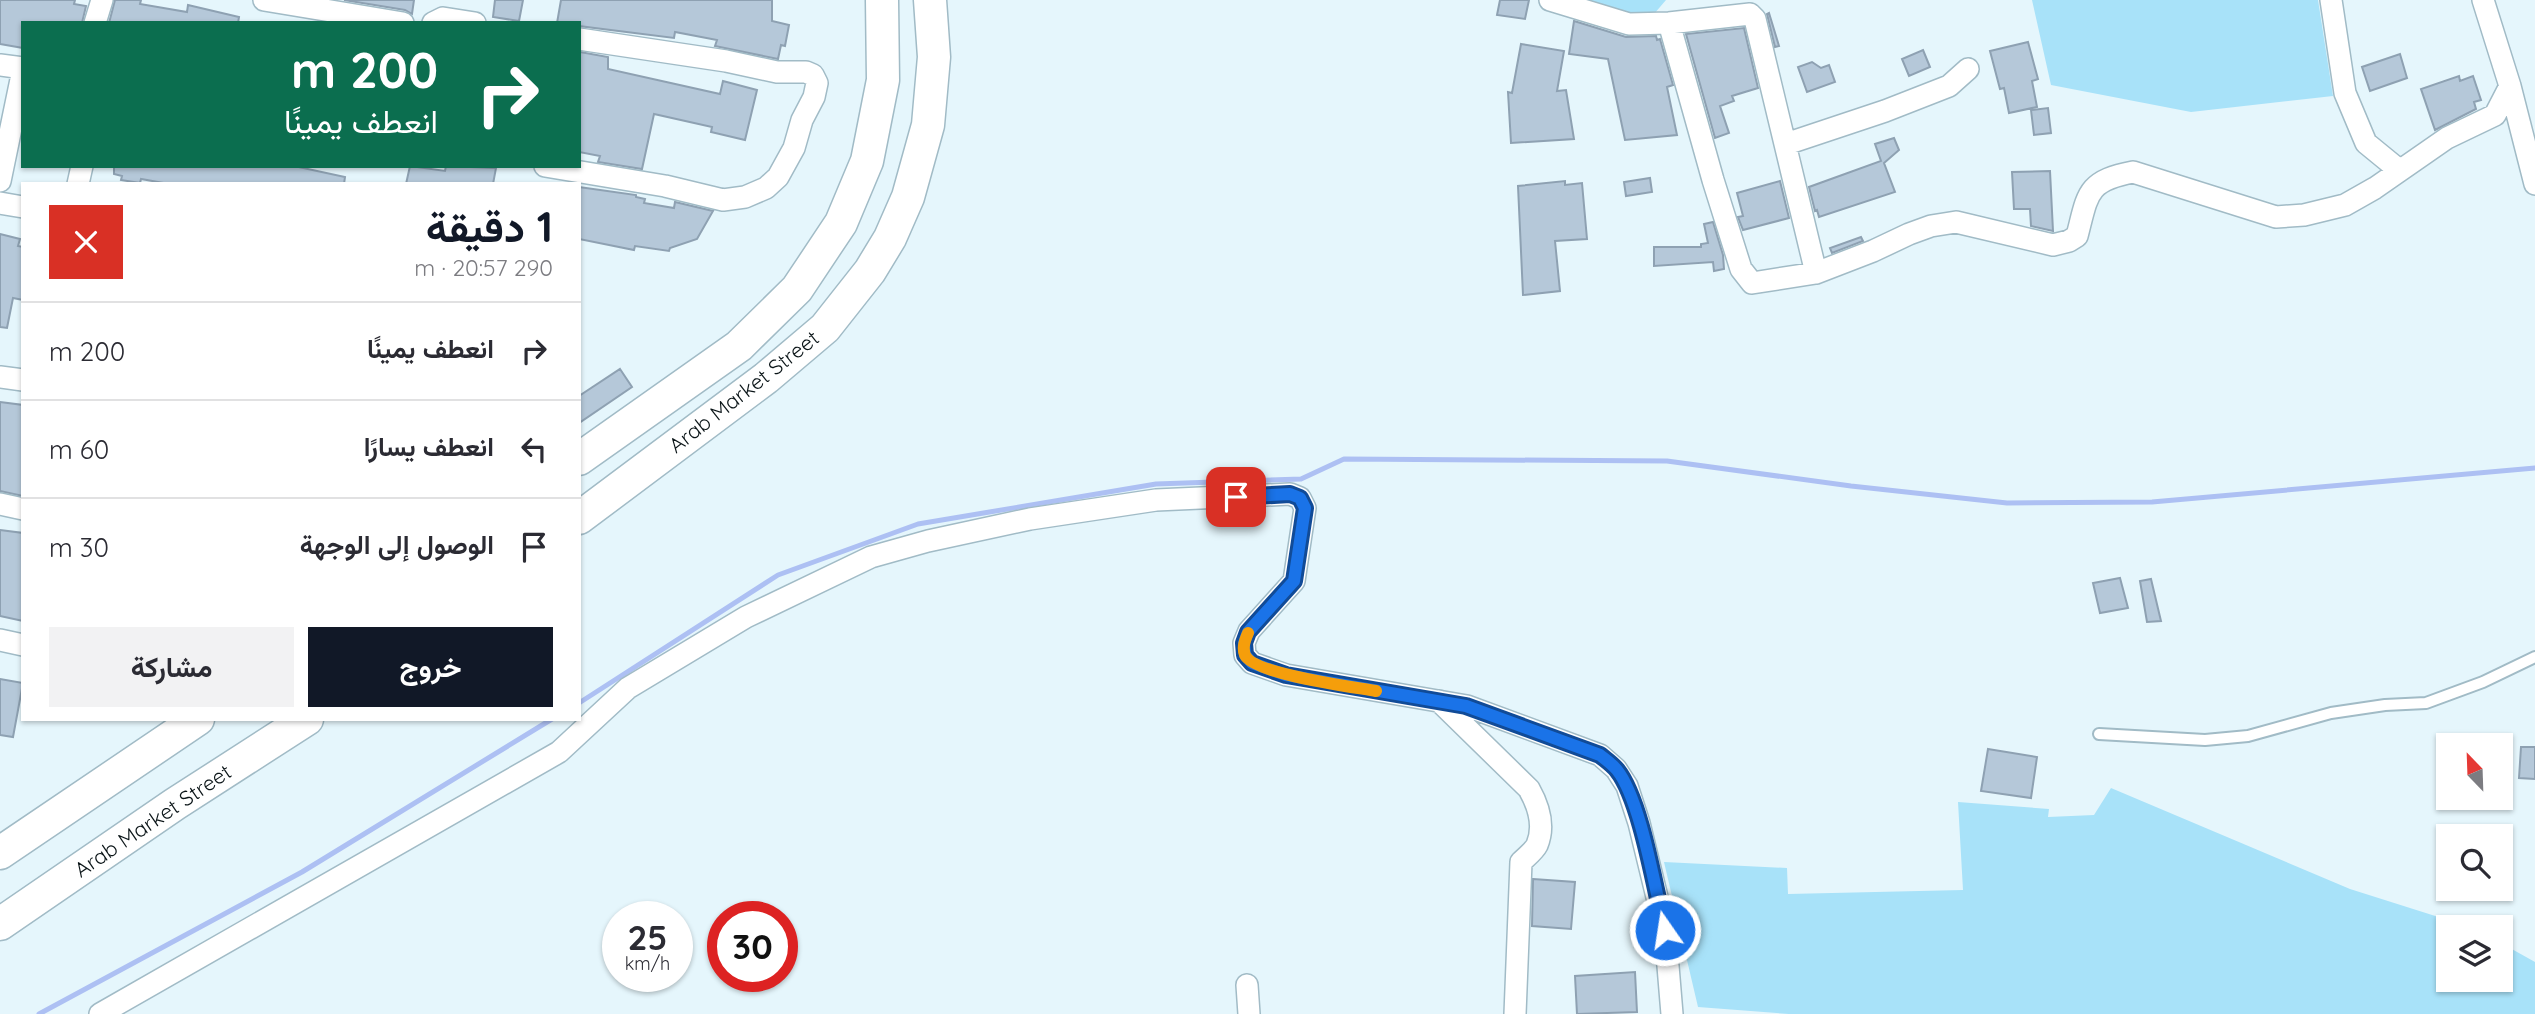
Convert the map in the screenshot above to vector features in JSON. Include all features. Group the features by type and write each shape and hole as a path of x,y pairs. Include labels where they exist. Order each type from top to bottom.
{"main road":[{"path":"581,458 739,346 797,289 841,223 867,161 883,80 882,0"},
{"name":"Arab Market Street","path":"581,516 775,370 825,328 870,271 890,238 908,197 928,125 934,57 929,0"},
{"path":"0,853 195,721"},
{"name":"Arab Market Street","path":"0,924 175,804 304,721"}],"street":[{"path":"96,21 102,0"},
{"path":"264,0 391,21"},
{"path":"1550,0 1629,24 1670,23 1750,14 1755,19 1816,273"},
{"path":"2331,0 2345,93 2366,143 2399,170"},
{"path":"2483,0 2510,86 2535,184"},
{"path":"441,14 467,21"},
{"path":"1670,23 1713,180 1741,269 1752,283 1816,273 1909,234 1931,226 1956,222 2053,244 2069,241 2077,236 2087,197 2094,187 2110,176 2133,172 2276,217 2304,215 2345,205 2375,188 2446,138 2495,115 2510,86"},
{"path":"557,168 665,186 723,200 745,197 766,188 778,177 794,148 817,83 813,75 806,72 777,72 726,61 581,39"},
{"path":"0,65 21,69"},
{"path":"1786,144 1949,86 1968,69"},
{"path":"0,181 21,79"},
{"path":"0,203 21,207"},
{"path":"0,377 21,380"},
{"path":"100,1014 559,752 628,688 746,617 871,557 928,541 1030,519 1156,500 1290,494 1300,498 1305,508 1294,581 1248,632 1244,643 1245,655 1252,663 1286,675 1466,706 1600,755 1616,769 1627,786 1639,823 1665,930 1672,1014"},
{"path":"0,505 21,509"},
{"path":"0,640 21,645"},
{"path":"1439,701 1529,789 1537,803 1540,821 1536,845 1521,862 1515,1014"},
{"path":"1247,985 1249,1014"}],"lane":[{"path":"2099,734 2205,740 2248,736 2331,713 2385,705 2426,703 2483,682 2535,657"}],"shaded area":[{"path":"1587,0 1666,0 1654,14 1628,15"},
{"path":"2032,0 2318,0 2333,96 2191,112 2051,85"},
{"path":"2111,788 2350,889 2436,916 2436,992 2513,992 2513,950 2535,962 2535,1014 1789,1014 1698,1007 1664,862 1787,868 1788,894 1963,890 1958,802 2049,809 2048,817 2094,815"}],"building":[{"path":"0,0 75,0 74,4 86,6 82,21 21,21 21,48 0,44"},
{"path":"115,0 141,0 140,4 187,12 188,5 239,17 238,21 110,21"},
{"path":"344,0 414,0 412,14 405,10"},
{"path":"495,0 523,0 519,21 493,17"},
{"path":"561,0 772,0 772,21 789,25 785,46 781,45 778,59 715,46 717,40 675,32 674,38 581,26 581,21 557,21"},
{"path":"1500,0 1529,0 1525,19 1497,15"},
{"path":"1769,13 1779,46 1775,47 1767,14"},
{"path":"1574,21 1626,37 1656,36 1657,40 1660,39 1673,85 1667,87 1677,135 1625,140 1608,59 1569,54"},
{"path":"1744,28 1758,88 1732,96 1734,101 1720,106 1729,133 1715,138 1686,34"},
{"path":"2028,42 2038,79 2032,81 2037,107 2009,113 2004,88 2000,89 1990,51"},
{"path":"1521,44 1564,51 1557,91 1566,90 1574,139 1511,143 1508,92 1512,93"},
{"path":"1923,50 1930,67 1909,76 1902,59"},
{"path":"581,52 608,57 608,69 720,94 723,81 757,90 745,140 711,132 712,127 654,114 642,169 598,162 600,156 581,152"},
{"path":"2400,54 2407,78 2370,91 2362,67"},
{"path":"1812,62 1821,68 1829,65 1835,82 1807,92 1798,67"},
{"path":"2459,76 2460,81 2473,76 2481,100 2474,102 2476,109 2435,130 2421,89"},
{"path":"2048,108 2051,133 2034,135 2031,110"},
{"path":"1894,138 1899,150 1884,163 1895,192 1819,217 1809,187 1881,161 1875,144"},
{"path":"114,168 303,168 345,177 344,182 158,182 141,179 140,182 134,182 121,180 122,176 114,174"},
{"path":"410,168 445,171 446,168 496,168 493,182 406,182"},
{"path":"2050,171 2053,231 2031,226 2030,209 2014,209 2012,172"},
{"path":"1650,178 1652,192 1626,196 1624,182"},
{"path":"1565,181 1565,185 1582,183 1587,239 1555,241 1560,291 1523,295 1518,186"},
{"path":"1780,181 1789,218 1743,230 1738,217 1743,216 1737,193"},
{"path":"581,187 636,195 645,199 644,203 674,208 675,202 713,211 697,239 670,248 669,251 635,246 634,250 581,239"},
{"path":"1713,222 1723,255 1724,269 1714,271 1713,262 1654,266 1654,247 1701,247 1701,244 1708,243 1704,224"},
{"path":"0,234 20,239 18,246 21,247 21,300 13,298 7,328 0,327"},
{"path":"1861,237 1863,241 1832,253 1830,248"},
{"path":"620,369 632,387 581,422 581,395"},
{"path":"0,402 21,405 21,496 0,491"},
{"path":"0,530 21,533 21,621 0,616"},
{"path":"2120,578 2128,608 2100,613 2093,583"},
{"path":"2151,579 2161,621 2147,622 2140,581"},
{"path":"0,679 21,683 13,737 0,735"},
{"path":"2521,747 2535,747 2535,779 2519,778"},
{"path":"1988,749 2037,757 2031,798 1981,791"},
{"path":"1533,879 1575,882 1571,929 1532,926"},
{"path":"1635,972 1637,1012 1577,1014 1575,976"}],"waterway":[{"path":"581,702 778,575 918,524 1156,484 1301,479 1344,459 1667,461 1851,486 2007,503 2152,502 2535,468"},
{"path":"39,1014 302,872 549,721"}],"slow traffic":[{"path":"1248,633 1244,643 1245,655 1252,663 1286,675 1376,691"}],"route":[{"path":"1236,497 1290,494 1300,498 1305,508 1294,581 1248,632 1244,643 1245,655 1252,663 1286,675 1466,706 1600,755 1616,769 1627,786 1639,823 1665,930"}]}
